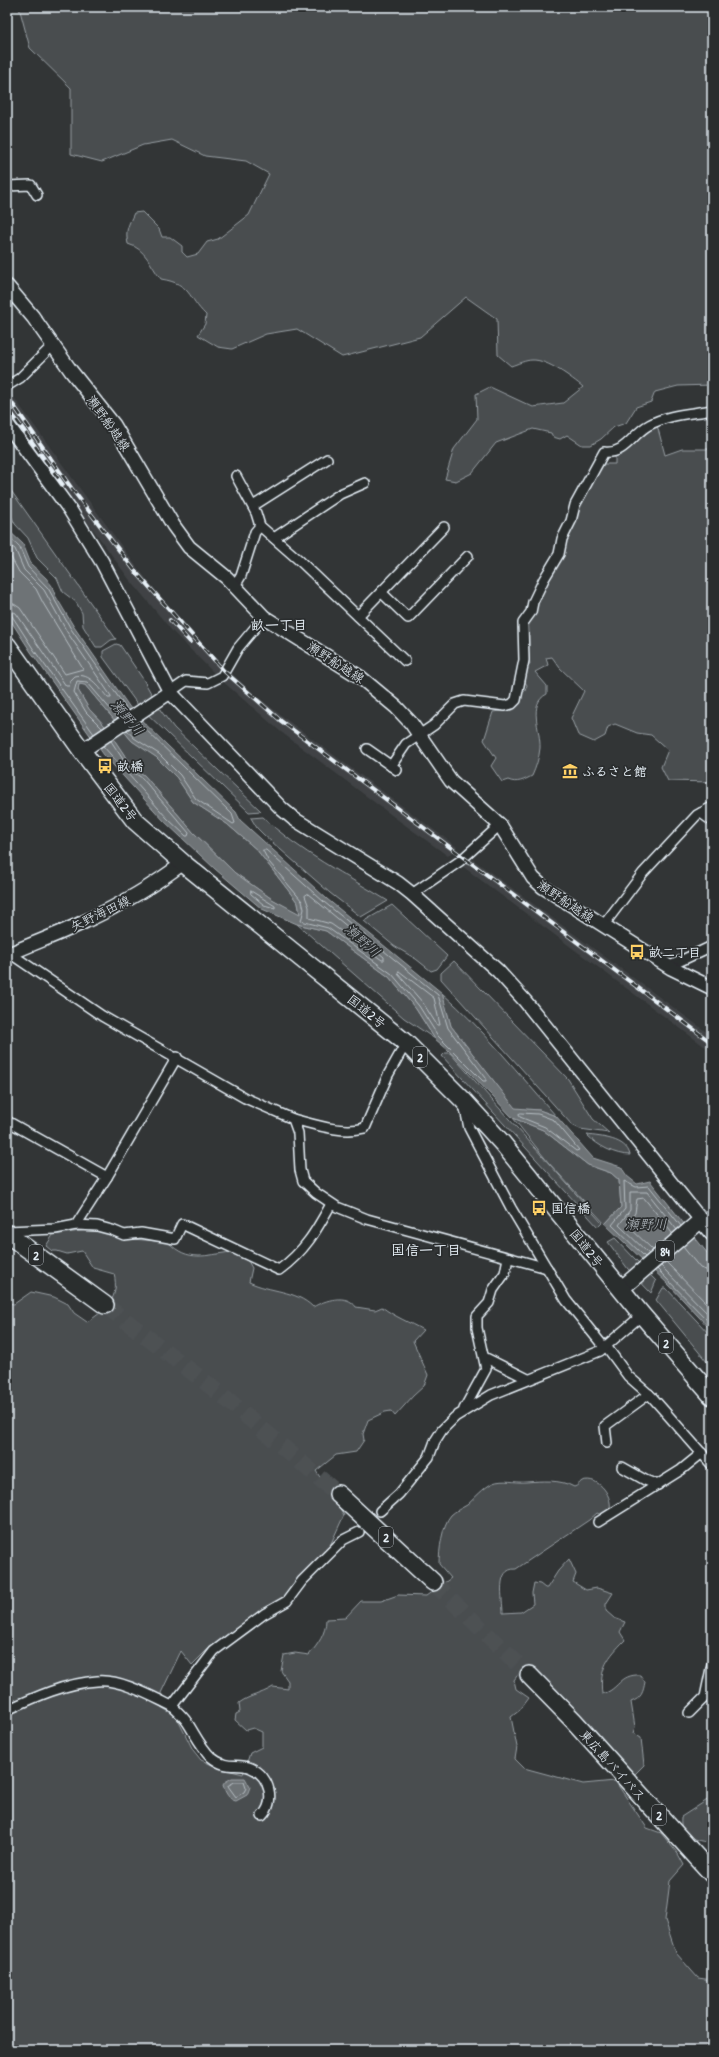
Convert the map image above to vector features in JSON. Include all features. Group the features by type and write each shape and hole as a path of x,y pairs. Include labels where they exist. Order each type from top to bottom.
{"highway":[{"name":"国道2号","path":"10,655 88,747 135,821 183,863 406,1043 463,1100 628,1283 642,1315 712,1396"},
{"name":"2","path":"7,1232 106,1305"},
{"name":"2","path":"338,1494 433,1582"},
{"name":"東広島バイパス","path":"529,1675 616,1767 707,1869"}],"main road":[{"name":"瀬野船越線","path":"7,286 33,317 114,425 181,536 201,558 235,586 264,617 360,677 400,710 451,781 500,826 534,878 556,896 603,926 671,968 712,988"},
{"path":"7,424 70,510 102,562 164,695 294,819 398,883 498,971 525,1001 699,1222 712,1233"},
{"path":"88,747 164,695"},
{"name":"矢野海田線","path":"8,954 85,922 122,903 163,878 183,863"},
{"name":"84","path":"628,1283 699,1222"}],"street":[{"path":"7,186 31,185 37,195"},
{"path":"7,386 20,378 53,345"},
{"path":"367,749 394,768 406,744 420,736 460,702 506,706 512,704 516,700 524,660 523,623 530,612 544,579 559,554 562,539 571,521 575,505 604,452 616,452 626,445 642,429 661,420 675,415 712,410"},
{"path":"253,506 327,459"},
{"path":"236,476 253,506 260,526 405,661"},
{"path":"274,538 340,494 365,483"},
{"path":"235,586 241,576 255,532 260,526"},
{"path":"358,616 444,527"},
{"path":"381,592 408,618 468,556"},
{"path":"164,695 186,681 208,684 222,676 238,648 264,617"},
{"path":"603,926 643,873 697,815 712,808"},
{"path":"700,813 712,822"},
{"path":"412,894 460,861 500,826"},
{"path":"671,968 674,964 712,946"},
{"path":"8,954 102,1016 245,1098 293,1119 327,1127 356,1130 365,1128 388,1075 406,1043"},
{"path":"76,1225 107,1177 176,1058"},
{"path":"463,1100 469,1128 511,1208 566,1300 628,1376 649,1394 706,1453 712,1465"},
{"path":"293,1119 298,1133 300,1170 303,1181 331,1204 367,1219 547,1268"},
{"path":"7,1121 107,1177"},
{"path":"7,1232 55,1229 76,1225 97,1226 112,1230 124,1236 140,1233 175,1239 182,1224 279,1270 295,1258 303,1249 331,1204"},
{"path":"463,1411 486,1369 477,1328 478,1316 489,1303 492,1290 505,1273 508,1258"},
{"path":"380,1511 399,1494 429,1456 435,1441 442,1430 463,1411 490,1395 605,1347 642,1315"},
{"path":"484,1357 528,1379"},
{"path":"607,1443 605,1426 649,1394"},
{"path":"598,1522 706,1453"},
{"path":"622,1467 645,1480 658,1485"},
{"path":"172,1706 214,1651 264,1614 287,1601 302,1581 343,1540 359,1532"},
{"path":"689,1713 705,1697 712,1664"},
{"path":"7,1710 45,1694 70,1686 98,1680 122,1684 143,1692 172,1706 186,1722 200,1746 215,1760 231,1767 251,1768 260,1774 267,1785 270,1794 270,1803 262,1816"}],"shaded area":[{"path":"19,7 712,7 712,385 678,386 655,392 651,402 636,407 626,423 614,427 601,439 591,445 582,445 567,435 560,439 553,437 551,433 533,429 496,443 472,473 456,481 445,479 454,449 477,419 476,394 490,387 533,407 563,403 583,387 559,370 545,363 532,360 511,366 498,355 497,319 466,297 420,337 342,357 297,329 266,334 232,349 218,347 198,335 205,324 206,315 184,288 171,281 161,279 147,258 134,246 128,244 127,231 130,221 134,213 142,212 159,229 162,237 170,237 182,246 182,252 187,257 198,254 207,242 218,239 249,215 269,174 246,161 205,156 172,140 143,145 102,162 71,154 71,88 30,48"},
{"path":"7,388 139,570 177,616 220,663 255,695 287,720 457,847 448,856 281,732 221,680 173,632 129,579 7,411"},
{"path":"657,425 665,455 682,449 712,449 712,782 668,781 661,767 668,750 651,735 637,733 615,724 608,727 605,736 594,742 578,735 571,718 584,691 560,668 552,657 546,658 548,665 535,672 547,686 547,694 541,698 536,711 540,748 532,776 520,781 514,782 508,780 502,782 491,766 496,758 484,740 493,712 514,709 520,693 525,691 527,685 522,678 524,670 530,665 526,631 578,503 601,464 615,464 615,456 624,452"},
{"path":"7,485 116,639 111,640 102,647 96,647 83,626 82,613 76,602 63,592 57,578 37,558 28,538 15,524 7,507"},
{"path":"116,644 120,645 143,679 161,711 174,728 261,811 249,812 138,705 103,657 103,651"},
{"path":"79,684 85,685 132,741 156,757 177,778 193,802 227,824 257,850 298,903 300,915 272,899 235,873 193,832 144,775 133,768 105,726 89,709 78,690"},
{"path":"263,817 277,830 307,852 388,901 361,917 330,893 264,835 257,828 251,818"},
{"path":"463,852 712,1036 712,1052 454,860"},
{"path":"392,905 447,956 437,969 431,971 416,959 394,946 364,921"},
{"path":"297,924 326,931 389,977 416,1009 435,1039 404,1018"},
{"path":"454,961 568,1079 593,1119 609,1133 580,1129 572,1125 441,979 441,973"},
{"path":"442,993 487,1037 556,1116 539,1110 515,1109 451,1026"},
{"path":"445,1053 450,1053 602,1223 598,1227 442,1056"},
{"path":"513,1118 543,1130 588,1165 611,1173 619,1180 621,1207 605,1224 548,1162"},
{"path":"587,1135 612,1139 624,1145 628,1149 630,1155 624,1155 607,1149 596,1143"},
{"path":"87,1230 105,1231 132,1239 168,1242 175,1249 190,1255 205,1256 231,1252 248,1261 252,1268 249,1282 299,1297 313,1307 330,1300 342,1299 347,1300 356,1307 375,1310 382,1307 397,1317 423,1330 413,1341 428,1375 424,1386 395,1416 391,1411 385,1412 368,1420 363,1434 364,1440 356,1452 336,1455 316,1471 344,1515 328,1550 291,1592 246,1621 207,1650 192,1665 181,1651 161,1693 161,1707 176,1716 193,1750 201,1760 219,1768 243,1774 250,1753 262,1747 262,1732 253,1728 246,1730 235,1720 236,1714 240,1712 239,1703 273,1687 288,1689 288,1681 281,1671 284,1655 295,1653 309,1655 323,1634 326,1619 345,1618 361,1601 381,1601 398,1595 426,1596 451,1578 439,1564 440,1545 445,1525 451,1515 467,1505 489,1485 501,1481 551,1481 569,1484 574,1487 582,1481 588,1480 594,1481 604,1489 610,1501 609,1513 602,1515 597,1513 589,1520 516,1569 509,1570 505,1573 502,1585 503,1613 521,1612 533,1604 532,1593 534,1583 540,1584 547,1588 558,1571 569,1559 576,1574 573,1582 586,1590 597,1588 613,1593 606,1604 606,1611 614,1618 625,1622 620,1632 625,1640 609,1658 603,1670 601,1685 602,1694 608,1692 623,1680 633,1675 640,1675 645,1682 644,1689 638,1699 631,1702 635,1727 633,1733 641,1738 644,1765 633,1776 531,1666 523,1668 514,1680 516,1689 529,1698 520,1710 511,1717 517,1747 515,1759 524,1768 583,1784 615,1781 647,1828 661,1833 678,1854 684,1865 670,1881 665,1920 676,1953 698,1978 712,1980 712,2050 7,2050 7,1303 14,1304 31,1292 54,1297 68,1304 74,1313 87,1322 100,1313 113,1297 115,1290 114,1274 93,1268 82,1251 67,1254 52,1251 46,1246 53,1235"},
{"path":"615,1238 656,1281 651,1293 628,1269 608,1242"},
{"path":"663,1288 666,1288 712,1337 712,1368 656,1300"},
{"path":"712,1797 712,1843 689,1837 683,1830 681,1817"}],"water":[{"name":"瀬野川","path":"7,529 23,544 31,564 52,586 55,595 74,627 133,712 236,812 240,820 327,899 442,993 451,1026 515,1108 539,1110 556,1116 593,1158 621,1167 627,1176 637,1184 650,1181 712,1259 712,1331 670,1286 605,1224 621,1207 619,1180 611,1173 588,1165 543,1130 513,1118 448,1050 435,1039 416,1009 389,977 326,931 297,924 262,909 215,869 164,821 104,755 31,652 7,615","holes":["79,684 85,685 132,741 156,757 177,778 193,802 227,824 257,850 298,903 300,914 272,899 235,873 193,832 144,775 133,768 105,726 89,709 78,690"]},
{"path":"232,1778 245,1778 250,1787 247,1795 236,1801 231,1799 223,1785"}],"tunnel":[{"path":"105,1305 222,1395 338,1494"},
{"path":"433,1582 529,1675"}],"railway":[{"path":"7,396 72,489 135,571 224,671 281,721 712,1043"},
{"path":"7,407 63,485"},
{"path":"170,620 190,642"}],"place":[{"name":"畝橋","path":"105,766"},
{"name":"ふるさと館","path":"570,771"},
{"name":"畝二丁目","path":"637,952"},
{"name":"国信橋","path":"539,1208"}],"district":[{"name":"畝一丁目","path":"279,624"},
{"name":"国信一丁目","path":"426,1249"}]}
